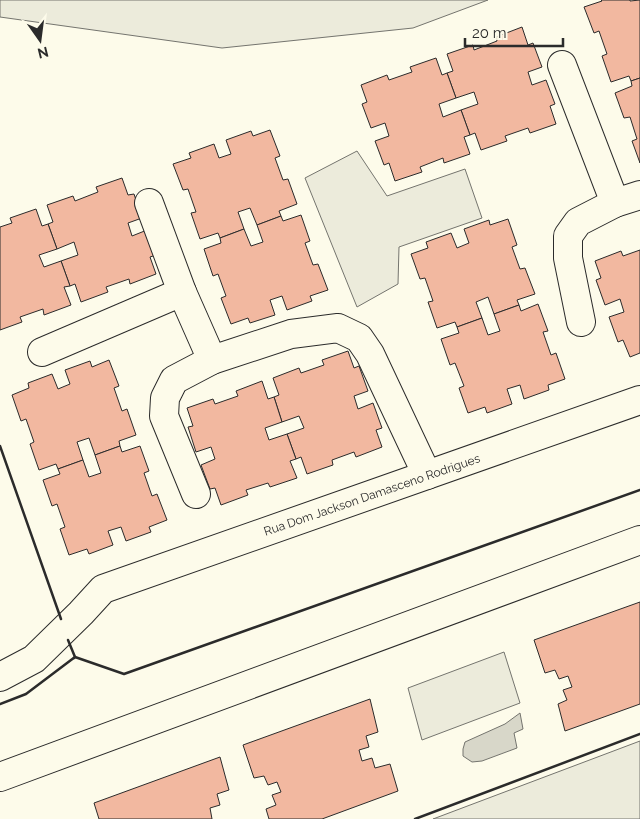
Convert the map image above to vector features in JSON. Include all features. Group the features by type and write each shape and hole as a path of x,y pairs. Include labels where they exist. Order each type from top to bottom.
{"street":[{"path":"562,65 628,199 578,222 568,236 568,258 581,322"},
{"path":"149,203 182,292 212,360"},
{"path":"42,352 182,292"},
{"path":"196,494 164,416 165,398 174,380 212,360 291,334 338,328 359,338 370,354 427,475"},
{"name":"Rua Dom Jackson Damasceno Rodrigues","path":"0,677 34,659 103,590 640,400"},
{"path":"0,777 640,540"}],"shaded area":[{"path":"0,0 488,0 413,28 222,48 0,17"},
{"path":"357,151 387,196 465,169 482,218 399,247 398,284 357,307 305,178"},
{"path":"504,652 520,703 422,740 408,688"},
{"path":"520,713 523,729 514,733 517,748 482,761 472,762 463,756 465,742 505,724"},
{"path":"640,741 640,819 433,819"}],"building":[{"path":"601,0 640,0 640,78 631,81 629,76 611,82 602,56 607,54 599,31 594,33 584,7"},
{"path":"522,27 528,45 533,43 542,67 528,72 532,85 546,80 555,104 550,106 556,124 530,133 528,128 505,136 507,141 481,150 475,133 470,135 461,110 478,104 474,92 456,98 447,73 453,71 447,54 473,45 474,50 497,41 496,37"},
{"path":"436,58 442,75 447,73 456,98 439,104 443,117 461,110 470,135 464,137 470,154 444,163 443,158 420,167 422,172 395,181 389,163 384,165 375,141 389,136 385,123 371,128 362,104 367,102 361,85 387,75 389,80 412,72 410,67"},
{"path":"640,78 640,163 632,141 637,139 630,117 624,118 615,93 632,86 631,81"},
{"path":"270,130 280,156 275,158 283,180 288,179 297,204 279,211 281,216 257,225 250,208 238,212 244,229 220,238 218,233 200,239 191,213 196,212 188,189 183,190 173,164 191,158 189,153 214,144 219,158 231,154 226,140 251,131 253,136"},
{"path":"122,178 128,195 134,194 142,218 128,223 132,236 147,230 156,255 150,257 156,274 130,284 129,279 106,287 108,292 81,302 75,284 70,286 61,261 78,255 74,242 57,249 48,224 53,222 47,205 73,196 75,201 98,192 96,187"},
{"path":"36,209 42,226 48,224 57,249 39,255 44,267 61,261 70,286 64,287 71,305 44,315 43,309 20,317 22,322 0,330 0,227 12,223 10,218"},
{"path":"301,215 310,241 305,243 313,265 318,264 328,290 310,296 312,301 287,310 282,296 270,300 275,315 250,323 248,318 231,324 221,298 226,296 218,274 213,276 204,249 221,243 220,238 244,229 251,246 263,242 257,225 281,216 283,221"},
{"path":"508,219 517,245 512,247 520,269 525,268 535,294 517,300 519,305 494,314 488,297 476,302 482,318 457,327 455,322 437,328 428,302 433,301 425,278 420,279 411,254 428,248 426,242 451,233 457,248 469,243 464,229 489,220 490,225"},
{"path":"640,250 640,353 630,357 623,340 618,342 609,317 624,312 620,299 605,305 596,280 601,278 595,261 621,251 623,256"},
{"path":"538,304 548,331 543,332 551,355 556,353 565,379 548,385 549,390 524,399 520,385 507,389 512,404 487,413 485,407 468,413 459,388 464,386 455,363 450,365 441,339 459,333 457,327 482,318 488,335 500,331 494,314 519,305 521,311"},
{"path":"348,351 354,368 359,366 368,391 354,396 358,409 373,403 382,428 376,430 382,447 356,457 354,452 332,460 333,465 307,474 301,457 296,459 287,434 304,428 299,416 282,422 274,397 279,395 273,378 299,368 301,373 324,365 322,360"},
{"path":"109,360 119,386 114,388 122,411 127,409 136,435 119,441 120,446 95,455 89,438 77,442 83,460 58,469 56,464 39,470 30,444 34,442 26,419 21,421 12,395 29,388 28,383 52,374 58,389 70,384 65,370 90,361 92,367"},
{"path":"262,381 268,399 274,397 282,422 265,428 269,440 287,434 296,459 290,461 297,478 270,487 268,483 246,490 248,495 221,505 215,488 210,489 201,465 215,459 211,447 196,452 188,427 193,426 187,408 213,399 215,404 238,396 236,391"},
{"path":"120,446 122,452 140,446 149,471 144,473 152,496 157,494 167,520 149,527 151,532 126,541 121,527 108,531 113,545 89,554 87,549 69,555 60,529 65,527 57,504 52,506 43,480 60,474 58,469 83,460 89,477 101,473 95,455"},
{"path":"640,602 640,704 565,731 558,704 567,700 563,690 572,687 568,676 559,679 555,670 545,673 534,640"},
{"path":"370,699 378,732 366,736 369,747 359,750 362,761 372,758 375,768 390,764 398,791 322,819 269,819 266,809 276,805 272,795 281,792 277,782 268,785 264,776 254,778 243,745"},
{"path":"220,757 229,790 217,794 220,805 210,808 212,819 99,819 94,803"}],"wall":[{"path":"0,446 61,619"},
{"path":"0,704 26,694 75,657 124,674 640,490"},
{"path":"68,640 74,658"},
{"path":"415,819 640,734"}]}
